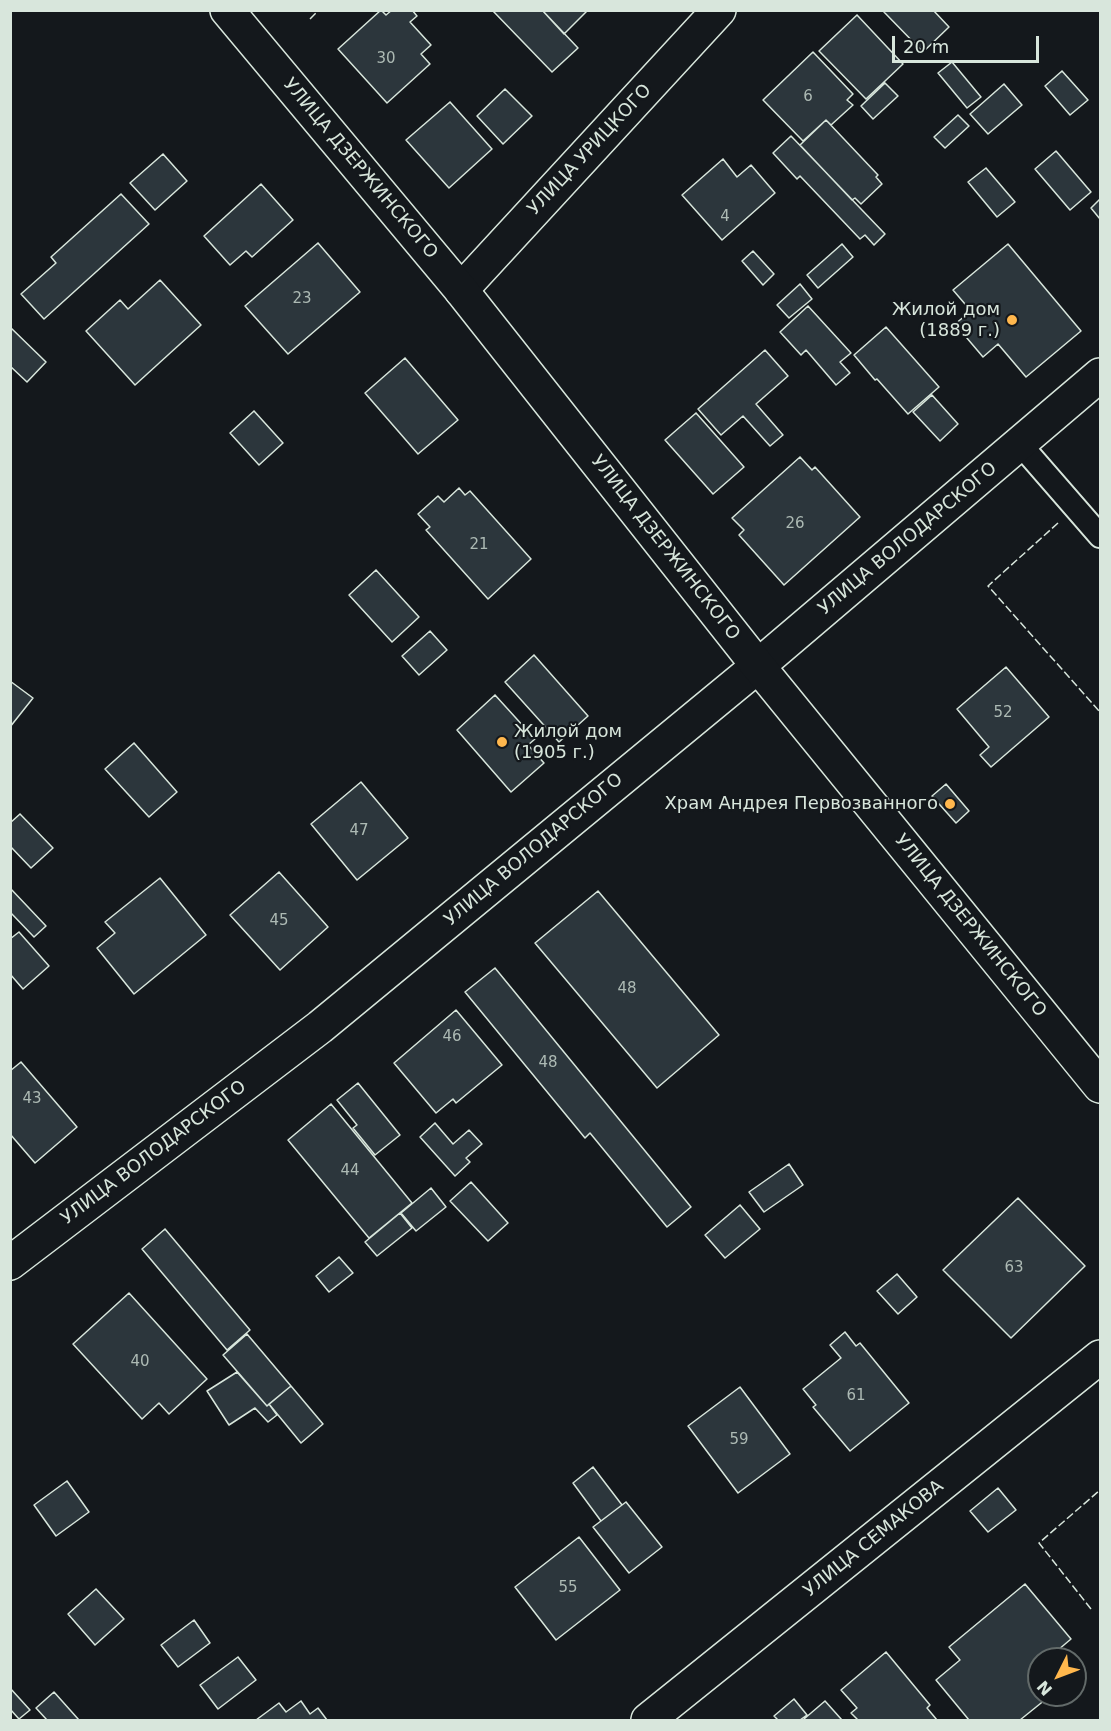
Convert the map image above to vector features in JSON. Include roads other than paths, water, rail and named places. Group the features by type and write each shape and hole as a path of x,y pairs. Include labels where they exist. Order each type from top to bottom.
{"street":[{"name":"УЛИЦА ДЗЕРЖИНСКОГО","path":"227,10 461,290 758,666 1101,1086"},
{"name":"УЛИЦА УРИЦКОГО","path":"461,290 720,10"},
{"name":"УЛИЦА ВОЛОДАРСКОГО","path":"10,1263 320,1027 758,666 1101,375"},
{"name":"УЛИЦА СЕМАКОВА","path":"648,1720 1101,1357"}],"lane":[{"path":"1020,444 1101,536"}],"place":[{"name":"Жилой дом (1889 г.)","path":"1012,320"},
{"name":"Жилой дом (1905 г.)","path":"502,742"},
{"name":"Храм Андрея Первозванного","path":"950,804"}]}
